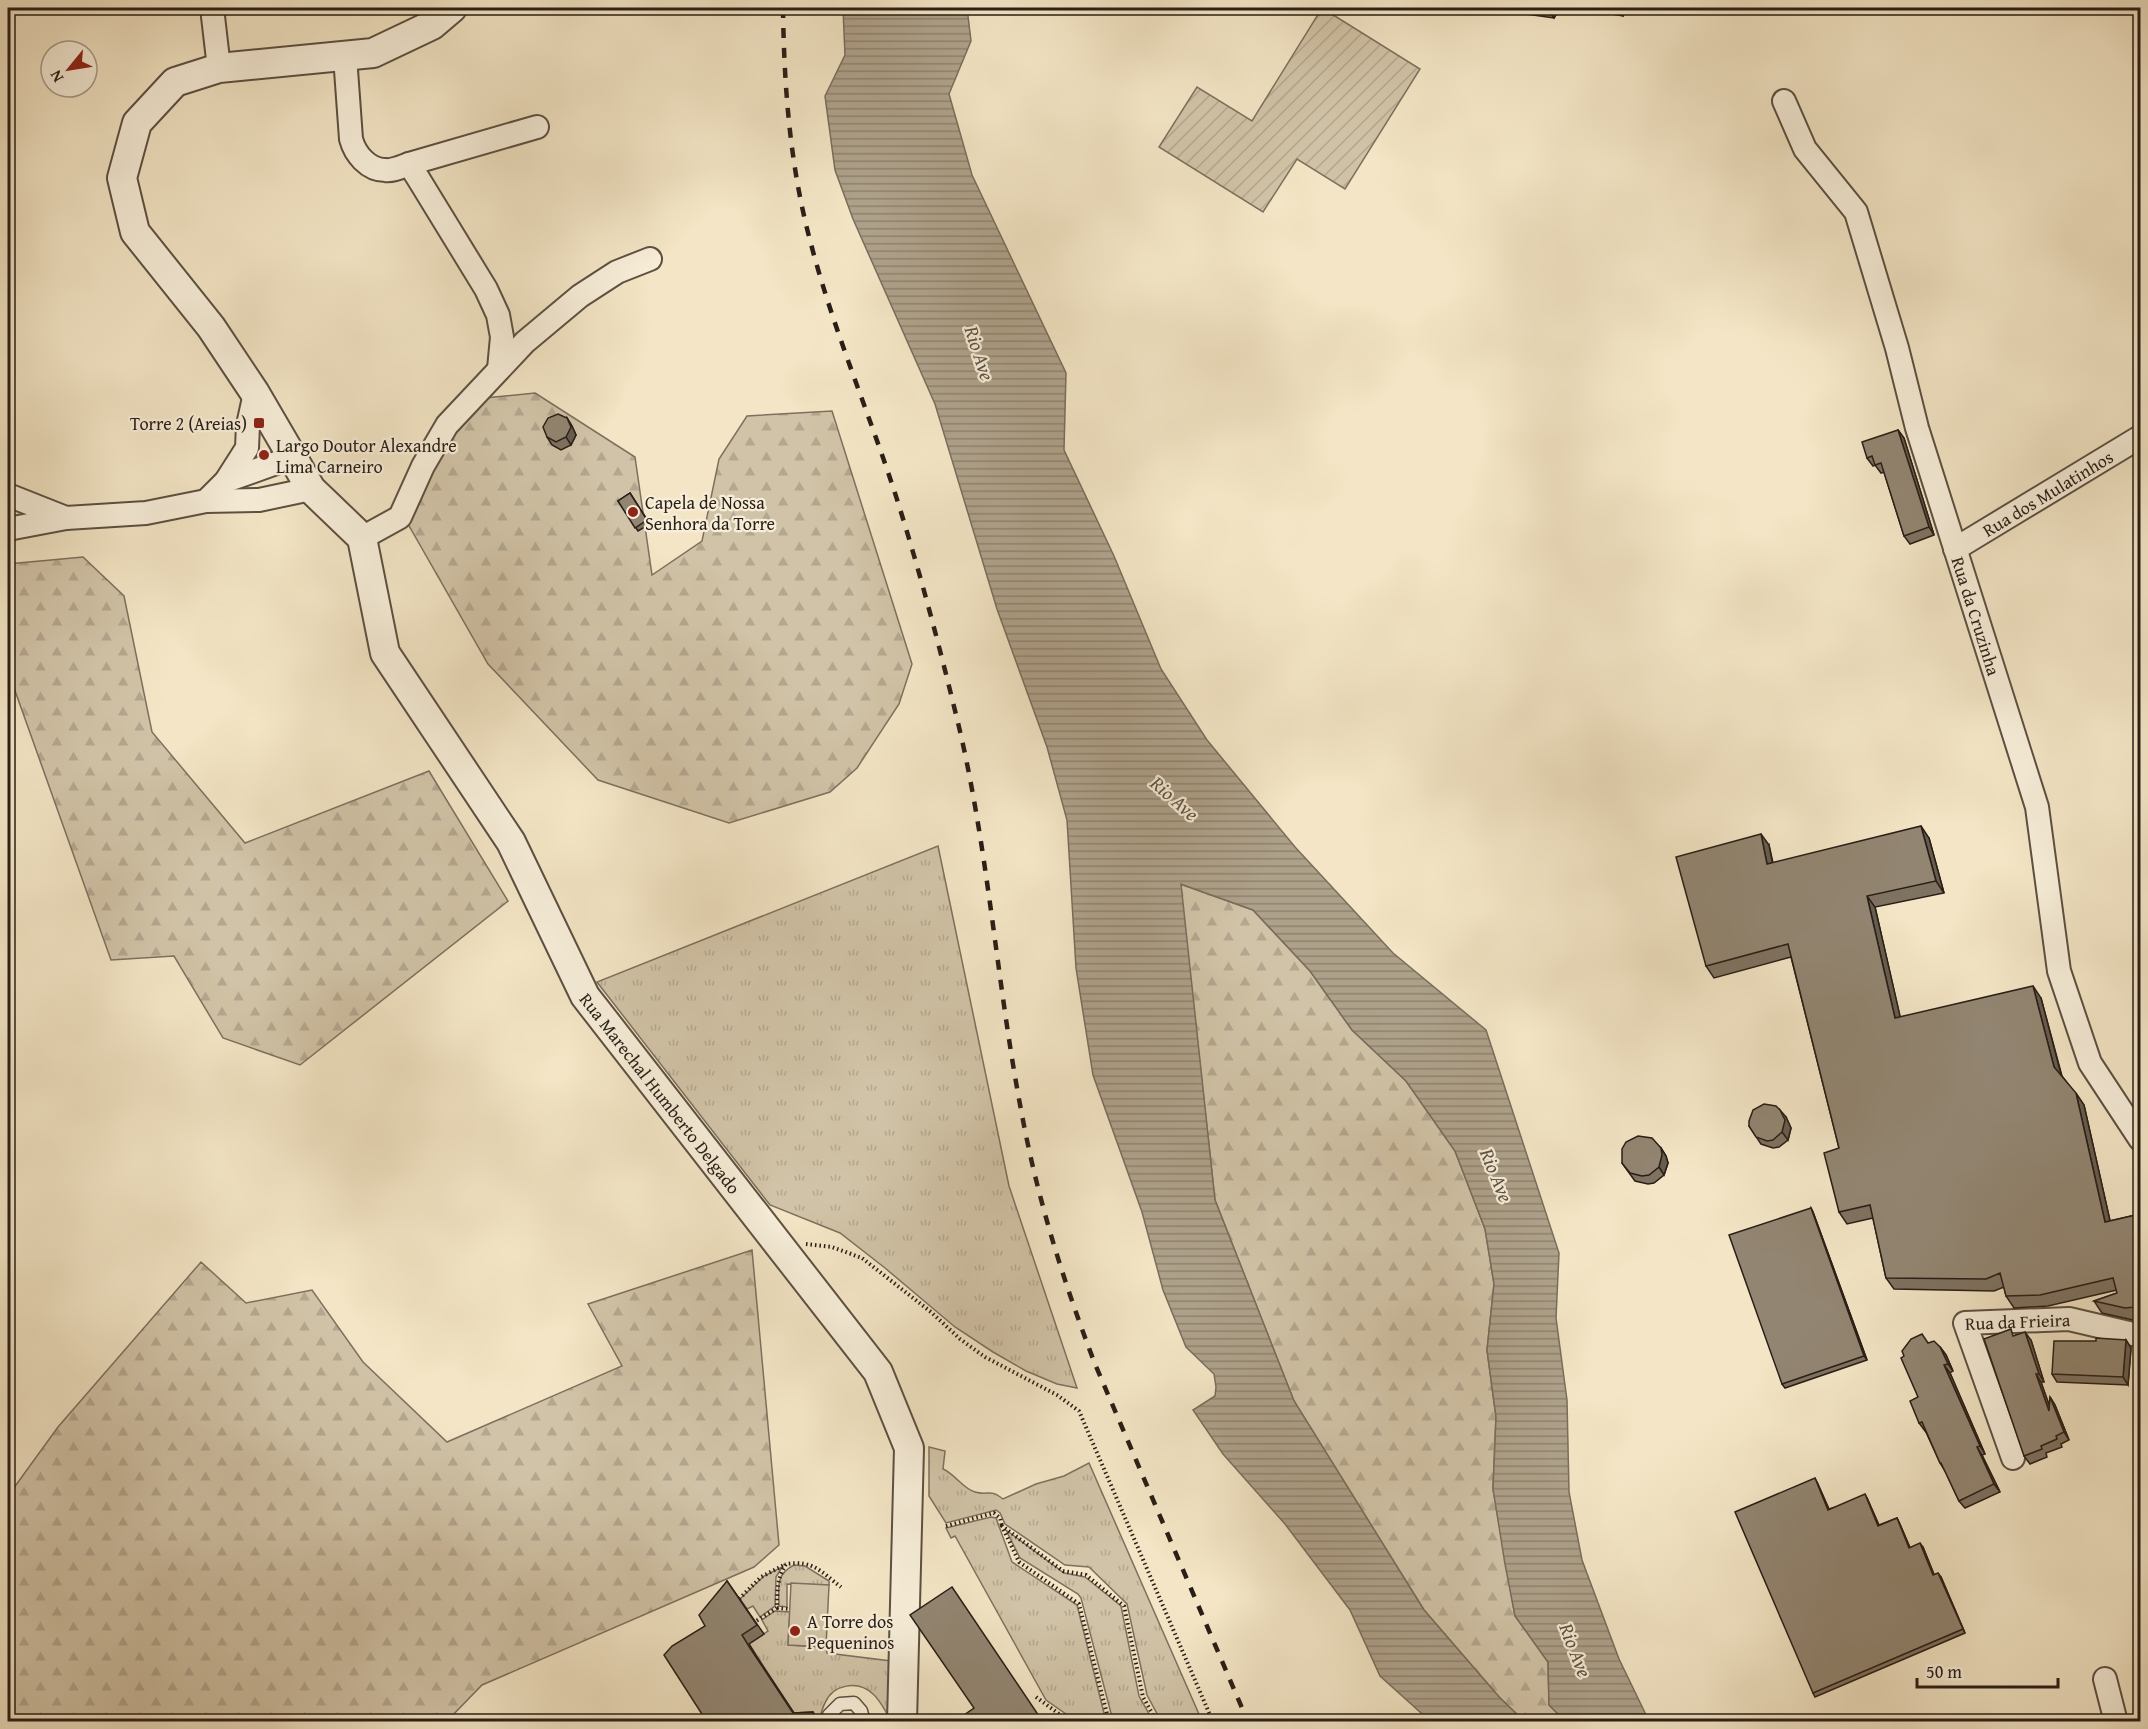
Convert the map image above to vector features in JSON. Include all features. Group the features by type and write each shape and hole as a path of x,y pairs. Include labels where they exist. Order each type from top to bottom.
{"street":[{"path":"212,8 219,68"},
{"path":"452,8 432,25 373,54 219,68 176,82 137,123 122,178 135,232 211,327 255,393 311,489 362,538 400,517 423,466 447,425 525,342 580,297 617,272 650,259"},
{"path":"345,56 351,139 357,154 371,166 384,170 537,127"},
{"name":"Rua da Cruzinha","path":"1784,101 1805,149 1856,212 1897,348 1917,429 2037,807 2059,970 2090,1063 2140,1138"},
{"path":"409,164 450,227 486,289 498,315 502,337 499,369"},
{"path":"206,501 226,481 247,448 248,425 255,393"},
{"name":"Rua dos Mulatinhos","path":"1955,549 2140,437"},
{"path":"226,481 293,457"},
{"path":"66,518 8,495 8,529 66,518 146,513 206,501 259,500 311,489"},
{"name":"Rua Marechal Humberto Delgado","path":"362,538 385,653 511,843 585,996 878,1372 909,1448 902,1722"},
{"name":"Rua da Frieira","path":"2013,1458 1965,1323 2069,1319 2133,1335 2140,1332"},
{"path":"2105,1679 2116,1722"}],"lane":[{"path":"828,1722 829,1715 840,1704 854,1703 861,1711 864,1722"}],"path":[{"path":"788,1257 807,1244 832,1247 862,1258 985,1357 1057,1395 1079,1411 1213,1722"},
{"path":"946,1526 994,1514 1000,1518 1019,1562 1079,1604 1109,1722"},
{"path":"1002,1526 1063,1571 1086,1575 1124,1606 1143,1696 1157,1722"},
{"path":"739,1611 734,1604 761,1577 786,1564 800,1562 816,1566 841,1587"},
{"path":"777,1608 778,1583 786,1564"},
{"path":"749,1625 777,1608 789,1609"},
{"path":"1036,1697 1070,1722"}],"green space":[{"path":"1322,8 1420,69 1345,189 1297,159 1263,212 1159,147 1197,87 1252,121"},
{"path":"535,393 635,457 652,575 702,541 719,459 747,416 832,411 912,664 899,704 857,768 830,792 729,823 598,780 488,664 404,517 474,399"},
{"path":"83,557 124,596 152,732 245,843 429,771 508,901 300,1065 223,1038 174,956 111,960 8,671 8,564"},
{"path":"938,846 1009,1186 1077,1388 1057,1384 1026,1371 993,1352 955,1327 840,1233 770,1205 597,982"},
{"path":"1180,884 1253,910 1310,971 1352,1030 1406,1081 1455,1151 1485,1229 1494,1284 1487,1350 1496,1417 1493,1489 1515,1616 1548,1662 1549,1705 1565,1721 1524,1721 1500,1698 1424,1610 1294,1401 1215,1200"},
{"path":"752,1250 779,1545 754,1567 482,1685 447,1721 8,1721 8,1496 58,1427 201,1262 246,1303 312,1290 363,1362 447,1442 622,1366 588,1304"},
{"path":"929,1447 945,1451 943,1469 967,1488 980,1493 992,1493 1003,1499 1036,1484 1064,1476 1089,1463 1202,1721 1161,1721 1147,1695 1127,1604 1089,1567 1065,1565 1005,1524 996,1510 946,1523 929,1496"},
{"path":"991,1517 996,1518 1012,1562 1077,1605 1106,1721 1076,1721 1046,1700 955,1536 951,1538 946,1528"},
{"path":"1006,1530 1064,1573 1085,1577 1121,1606 1139,1696 1153,1721 1113,1721 1081,1598 1020,1558"},
{"path":"794,1565 805,1566 829,1581 829,1585 787,1584 787,1607 779,1606 779,1582 784,1573"},
{"path":"782,1567 776,1577 775,1606 760,1617 753,1606 747,1609 740,1599 764,1576"},
{"path":"791,1583 829,1585 826,1647 788,1645"},
{"path":"775,1611 790,1612 788,1645 826,1647 827,1653 891,1661 889,1717 873,1694 860,1687 846,1686 829,1697 819,1721 799,1721 749,1644 768,1631 762,1620"}],"water":[{"name":"Rio Ave","path":"843,8 967,8 971,41 949,94 972,175 1066,373 1064,450 1114,556 1161,669 1207,740 1295,847 1393,953 1486,1030 1559,1253 1556,1318 1567,1400 1569,1492 1582,1560 1619,1659 1649,1721 1565,1721 1549,1705 1548,1662 1515,1616 1493,1489 1496,1417 1487,1350 1494,1284 1485,1229 1455,1151 1406,1081 1352,1030 1310,971 1253,910 1181,884 1215,1200 1294,1401 1424,1610 1500,1698 1524,1721 1430,1721 1380,1676 1350,1610 1285,1524 1223,1454 1193,1410 1215,1396 1214,1374 1186,1347 1163,1290 1142,1212 1093,1075 1076,968 1067,820 1047,747 997,609 935,404 853,219 835,170 825,96 845,55"}],"building":[{"path":"558,414 567,418 571,427 566,437 556,442 547,437 543,427 548,418"},
{"path":"1898,430 1929,527 1904,536 1881,463 1875,465 1872,456 1867,458 1862,442"},
{"name":"Capela de Nossa Senhora da Torre","path":"630,493 647,520 635,528 618,501"},
{"path":"1921,826 1936,881 1867,896 1895,1018 2033,986 2054,1067 2076,1093 2105,1222 2140,1214 2140,1310 2135,1307 2125,1308 2094,1301 2117,1293 2113,1278 2040,1295 2006,1296 2000,1273 1986,1279 1886,1278 1870,1205 1839,1212 1824,1153 1839,1148 1788,944 1706,966 1676,857 1761,834 1767,864"},
{"path":"1764,1104 1776,1106 1785,1120 1782,1132 1773,1140 1767,1141 1756,1137 1749,1126 1753,1110"},
{"path":"1638,1136 1652,1138 1661,1148 1659,1167 1649,1175 1630,1173 1622,1163 1622,1149 1626,1142"},
{"path":"1811,1208 1864,1356 1782,1384 1729,1235"},
{"path":"2011,1329 2013,1336 2025,1332 2049,1411 2050,1397 2064,1432 2056,1436 2057,1439 2041,1446 2042,1449 2024,1456 1984,1339"},
{"path":"1922,1334 1928,1343 1934,1341 1940,1347 1948,1364 1944,1365 1980,1446 1977,1447 1994,1484 1959,1501 1910,1401 1918,1397 1901,1358 1904,1356 1902,1351 1911,1339"},
{"path":"2096,1338 2126,1340 2123,1377 2052,1374 2054,1341 2096,1341"},
{"path":"1815,1478 1828,1510 1865,1494 1878,1526 1897,1518 1909,1548 1920,1543 1933,1575 1938,1573 1963,1629 1813,1693 1735,1512"},
{"path":"727,1581 757,1625 742,1635 750,1648 793,1713 813,1712 819,1722 707,1722 664,1655 672,1646 705,1626 699,1615"},
{"path":"952,1587 1043,1722 954,1722 974,1708 910,1615"}],"railway":[{"path":"783,8 790,127 804,215 829,306 903,519 929,608 959,727 986,872 1013,1067 1028,1147 1044,1210 1062,1272 1095,1364 1248,1722"}],"place":[{"name":"Torre 2 (Areias)","path":"259,423"},
{"name":"Largo Doutor Alexandre Lima Carneiro","path":"264,455"},
{"name":"Capela de Nossa Senhora da Torre","path":"633,512"},
{"name":"A Torre dos Pequeninos","path":"795,1631"}]}
